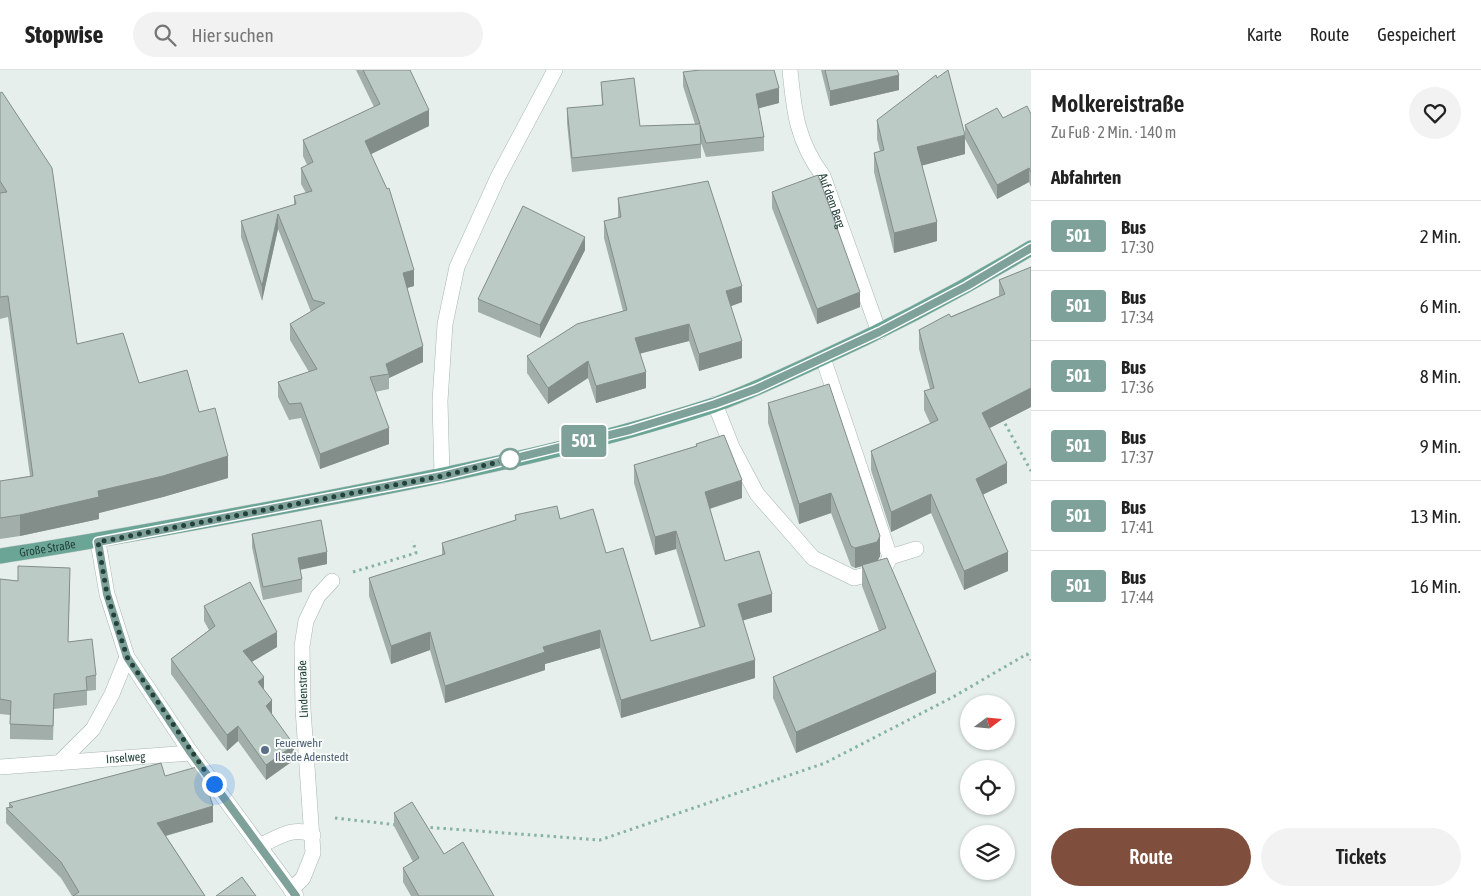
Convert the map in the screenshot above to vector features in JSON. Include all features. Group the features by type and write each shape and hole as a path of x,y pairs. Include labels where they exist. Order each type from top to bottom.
{"main road":[{"name":"Große Straße","path":"0,556 98,542 442,476 630,430 715,404 756,389 879,332 967,286 1031,248"}],"street":[{"path":"442,476 440,401 445,324 457,267 498,177 555,70"},
{"name":"Auf dem Berg","path":"790,70 799,133 809,157 823,176 879,332"},
{"path":"715,404 732,447 757,494 813,558 854,578 884,570 890,557 823,358"},
{"name":"Lindenstraße","path":"98,542 107,594 127,657 191,753 294,893 310,864 313,853 312,815 303,709 302,646 306,621 318,596 332,581"},
{"path":"890,557 916,549"},
{"path":"59,763 93,729 112,694 127,657"},
{"name":"Inselweg","path":"0,767 191,753"},
{"path":"259,846 287,832 304,830 313,835"}],"path":[{"path":"1001,416 1031,472"},
{"path":"332,581 364,568 416,553 413,540"},
{"path":"416,826 600,840 825,763 953,698 1027,654 1031,660"},
{"path":"312,815 406,826"}],"building":[{"path":"363,70 410,70 429,110 365,141 387,189 389,188 414,270 403,273 423,346 386,364 389,374 370,377 389,428 320,454 301,403 289,404 278,382 317,369 290,324 325,303 313,300 278,214 262,286 241,221 296,204 294,196 312,191 301,168 313,162 303,140 380,104"},
{"path":"700,70 774,70 779,88 756,94 764,137 706,143 700,125 701,144 572,158 567,108 603,105 601,82 634,78 640,126 700,124 683,72"},
{"path":"825,70 897,70 899,75 830,91"},
{"path":"948,70 965,135 917,147 937,222 894,233 874,153 884,150 877,120 936,75 937,78"},
{"path":"2,92 52,168 77,344 123,333 139,383 187,370 199,412 215,408 228,456 163,476 98,491 99,497 0,518 0,481 33,476 8,296 0,297 0,193 7,192 0,181 0,93"},
{"path":"1027,106 1031,114 1031,172 1029,168 997,185 965,125 997,108 1003,118"},
{"path":"818,175 860,292 817,309 772,192"},
{"path":"708,181 742,286 726,291 742,341 699,354 689,324 635,338 646,372 596,386 588,361 548,388 527,356 577,324 627,310 604,221 621,217 618,198"},
{"path":"523,206 585,237 540,325 478,299"},
{"path":"1031,267 1031,388 982,413 1007,463 976,479 1008,552 964,571 931,494 891,512 871,451 938,420 924,391 934,388 919,330 949,314 951,317 1005,294 999,280"},
{"path":"829,384 880,536 877,542 855,548 851,546 831,493 799,504 768,403"},
{"path":"724,435 742,480 705,492 725,561 759,551 772,594 738,604 755,660 621,700 600,630 543,647 545,652 445,686 430,632 391,646 369,578 445,554 442,543 516,520 515,515 557,506 560,519 593,509 606,553 623,548 651,641 705,626 676,531 655,537 634,465 697,446 696,444"},
{"path":"321,520 327,552 298,558 302,579 263,587 252,534"},
{"path":"887,558 936,672 796,732 773,677 886,628 862,565"},
{"path":"18,566 70,568 68,642 92,639 96,675 86,677 87,690 54,694 53,726 10,724 11,701 0,699 0,579 18,581"},
{"path":"250,582 277,632 243,651 264,677 258,682 272,700 266,706 294,745 266,765 238,726 227,735 171,659 215,626 204,606"},
{"path":"161,763 165,776 200,766 213,806 157,823 205,896 73,896 79,892 61,862 6,808 13,807 9,803"},
{"path":"412,802 444,854 463,842 494,896 419,896 403,868 419,858 394,813"},
{"path":"242,877 256,896 216,896"}],"bus line":[{"name":"501","path":"296,896 191,753 127,657 107,594 98,542 442,476 630,430 715,404 756,389 879,332 967,286 1031,248"}],"place":[{"name":"Feuerwehr Ilsede Adenstedt","path":"265,750"}],"route":[{"path":"214,784 127,657 107,594 98,542 442,476 510,459"}]}
